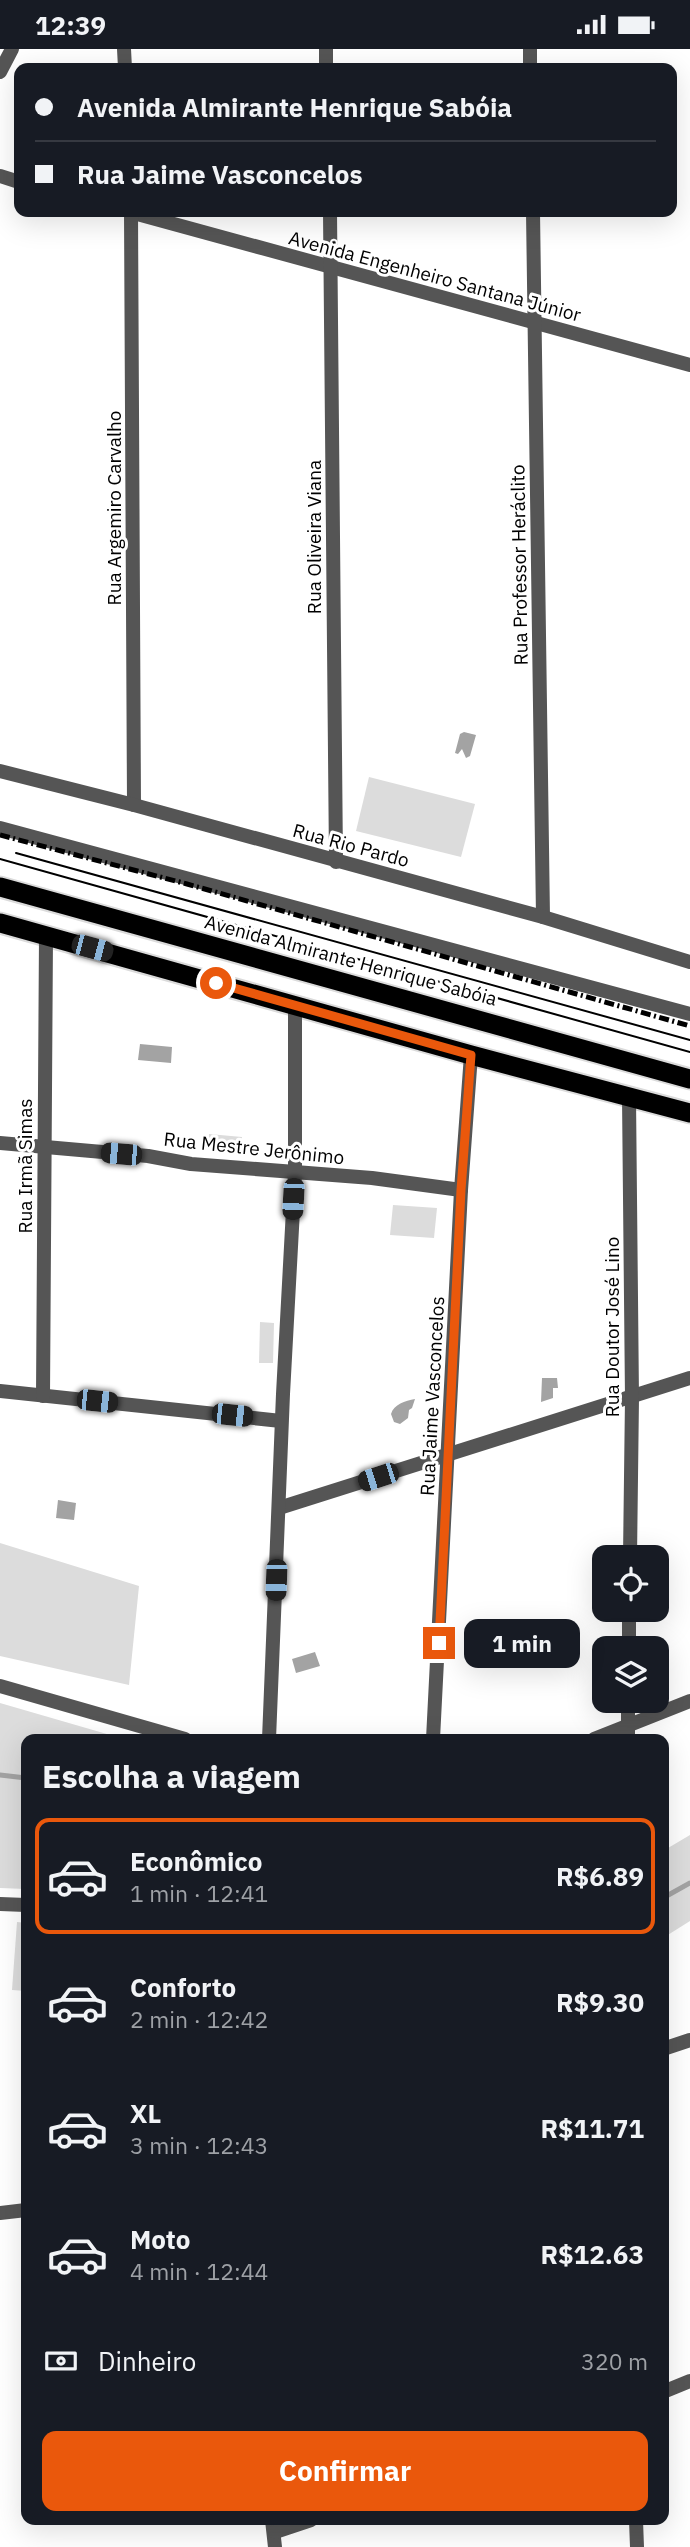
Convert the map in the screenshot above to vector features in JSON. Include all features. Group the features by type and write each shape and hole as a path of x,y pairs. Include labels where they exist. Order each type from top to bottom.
{"highway":[{"name":"Avenida Almirante Henrique Sabóia","path":"0,887 690,1079"},
{"path":"0,923 471,1055 690,1113"}],"street":[{"path":"0,72 12,49"},
{"name":"Rua Argemiro Carvalho","path":"131,217 134,805"},
{"name":"Avenida Engenheiro Santana Júnior","path":"149,217 690,365"},
{"name":"Rua Oliveira Viana","path":"330,217 336,862"},
{"name":"Rua Professor Heráclito","path":"533,217 543,917"},
{"name":"Rua Rio Pardo","path":"0,771 543,917 690,962"},
{"name":"Avenida Almirante Henrique Sabóia","path":"0,828 690,1014"},
{"name":"Rua Irmã Simas","path":"43,1396 46,936"},
{"path":"269,1734 281,1421 295,1173 295,1004"},
{"name":"Rua Jaime Vasconcelos","path":"433,1734 461,1190 471,1055"},
{"name":"Rua Doutor José Lino","path":"629,1097 632,1398 630,1545"},
{"name":"Rua Mestre Jerônimo","path":"0,1143 148,1156 191,1164 372,1178 461,1190"},
{"path":"279,1508 690,1378"},
{"path":"0,1391 281,1421"},
{"path":"0,1686 168,1734"},
{"path":"628,1713 628,1733 690,1701"},
{"path":"0,1904 21,1905"},
{"path":"669,2047 690,2040"},
{"path":"0,2213 21,2211"},
{"path":"669,2390 690,2381"},
{"path":"274,2533 297,2525"},
{"path":"636,2525 637,2547"}],"shaded area":[{"path":"464,732 476,735 470,756 466,758 462,749 458,754 455,753 460,734"},
{"path":"369,777 475,804 461,857 356,831"},
{"path":"140,1044 172,1047 171,1063 138,1060"},
{"path":"209,1134 242,1137 241,1149 208,1146"},
{"path":"393,1205 437,1208 434,1238 390,1235"},
{"path":"260,1322 274,1323 273,1363 259,1363"},
{"path":"542,1378 557,1378 558,1388 553,1388 553,1398 541,1402"},
{"path":"415,1399 408,1418 400,1424 394,1422 391,1414 397,1405"},
{"path":"58,1500 76,1503 74,1520 56,1518"},
{"path":"0,1543 139,1586 129,1685 0,1656"},
{"path":"315,1652 320,1666 296,1673 292,1659"},
{"path":"0,1703 107,1734 21,1734 21,1889 0,1888"},
{"path":"690,1835 690,1921 669,1934 669,1847"},
{"path":"17,1922 21,1922 21,1991 12,1990"}],"waterway":[{"path":"0,1775 21,1777"},
{"path":"669,1895 690,1883"}],"tram line":[{"path":"16,853 690,1040"},
{"path":"0,859 690,1052"}],"railway":[{"path":"0,835 187,884 690,1026"}],"route":[{"path":"216,983 471,1055 461,1190 439,1643"}]}
